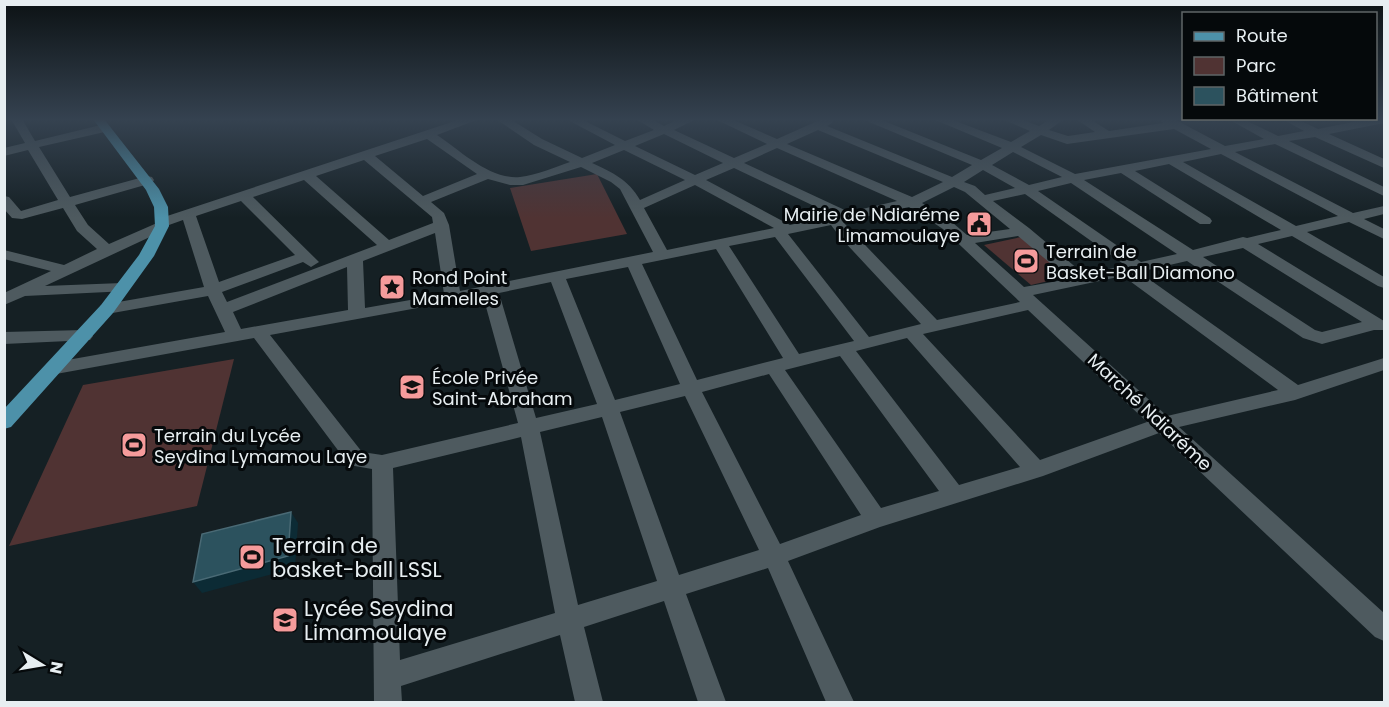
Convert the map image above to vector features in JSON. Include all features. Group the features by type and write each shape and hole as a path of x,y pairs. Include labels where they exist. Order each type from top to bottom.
{"main road":[{"path":"4,422 56,368 107,309 146,256 162,224 161,207 147,180 124,152"}],"street":[{"path":"36,152 82,228 107,250"},
{"path":"4,300 162,224 375,152"},
{"path":"454,152 487,175 510,181 523,181 609,152"},
{"path":"558,152 622,183 637,206 662,255"},
{"path":"636,152 694,180 783,231 865,343"},
{"path":"709,152 840,217 845,234 933,326"},
{"path":"637,206 760,152"},
{"name":"Marché Ndiaréme","path":"795,152 911,202 940,220 1382,622"},
{"path":"891,152 955,181 985,199 1082,281"},
{"path":"949,152 983,165 1027,189 1295,393"},
{"path":"56,368 490,290 783,231 911,202 924,198 1004,152"},
{"path":"1022,152 1075,178 1313,336 1322,338 1380,326"},
{"path":"985,199 1075,178 1216,152"},
{"path":"1224,152 1384,235"},
{"path":"1301,152 1384,192"},
{"path":"1358,152 1384,164"},
{"path":"366,155 439,216 453,297"},
{"path":"1171,160 1384,283"},
{"path":"1123,169 1205,221"},
{"path":"307,175 387,246"},
{"path":"422,201 487,175"},
{"path":"5,203 19,215 67,204 147,180"},
{"path":"244,196 321,272"},
{"path":"258,332 356,459 382,464 912,333 1082,281 1243,241 1384,210"},
{"path":"189,214 213,290 236,336"},
{"path":"223,310 442,225"},
{"path":"963,240 1024,231"},
{"path":"1243,241 1380,326"},
{"path":"720,244 794,361"},
{"path":"4,254 64,270"},
{"path":"107,309 213,290 306,256"},
{"path":"355,259 357,314"},
{"path":"633,261 691,388 774,556 840,702"},
{"path":"557,276 608,407 712,702"},
{"path":"22,292 123,288"},
{"path":"490,290 529,427 569,620 589,702"},
{"path":"912,333 1036,470"},
{"path":"4,338 84,336"},
{"path":"844,348 954,494"},
{"path":"387,677 774,556 876,519 1036,470 1163,424 1295,393 1384,364"},
{"path":"773,366 876,519"},
{"path":"382,464 388,702"}],"green space":[{"path":"597,174 627,234 531,251 510,188"},
{"name":"Terrain de Basket-Ball Diamono","path":"1021,237 1070,276 1031,285 984,245"},
{"name":"Terrain du Lycée Seydina Lymamou Laye","path":"234,359 197,506 9,546 83,385"}],"building":[{"name":"Terrain de basket-ball LSSL","path":"291,512 288,556 193,582 202,534"}],"place":[{"name":"Mairie de Ndiaréme Limamoulaye","path":"979,224"},
{"name":"Terrain de Basket-Ball Diamono","path":"1026,261"},
{"name":"Rond Point Mamelles","path":"392,287"},
{"name":"École Privée Saint-Abraham","path":"412,387"},
{"name":"Terrain du Lycée Seydina Lymamou Laye","path":"134,445"},
{"name":"Terrain de basket-ball LSSL","path":"252,557"},
{"name":"Lycée Seydina Limamoulaye","path":"285,620"}]}
